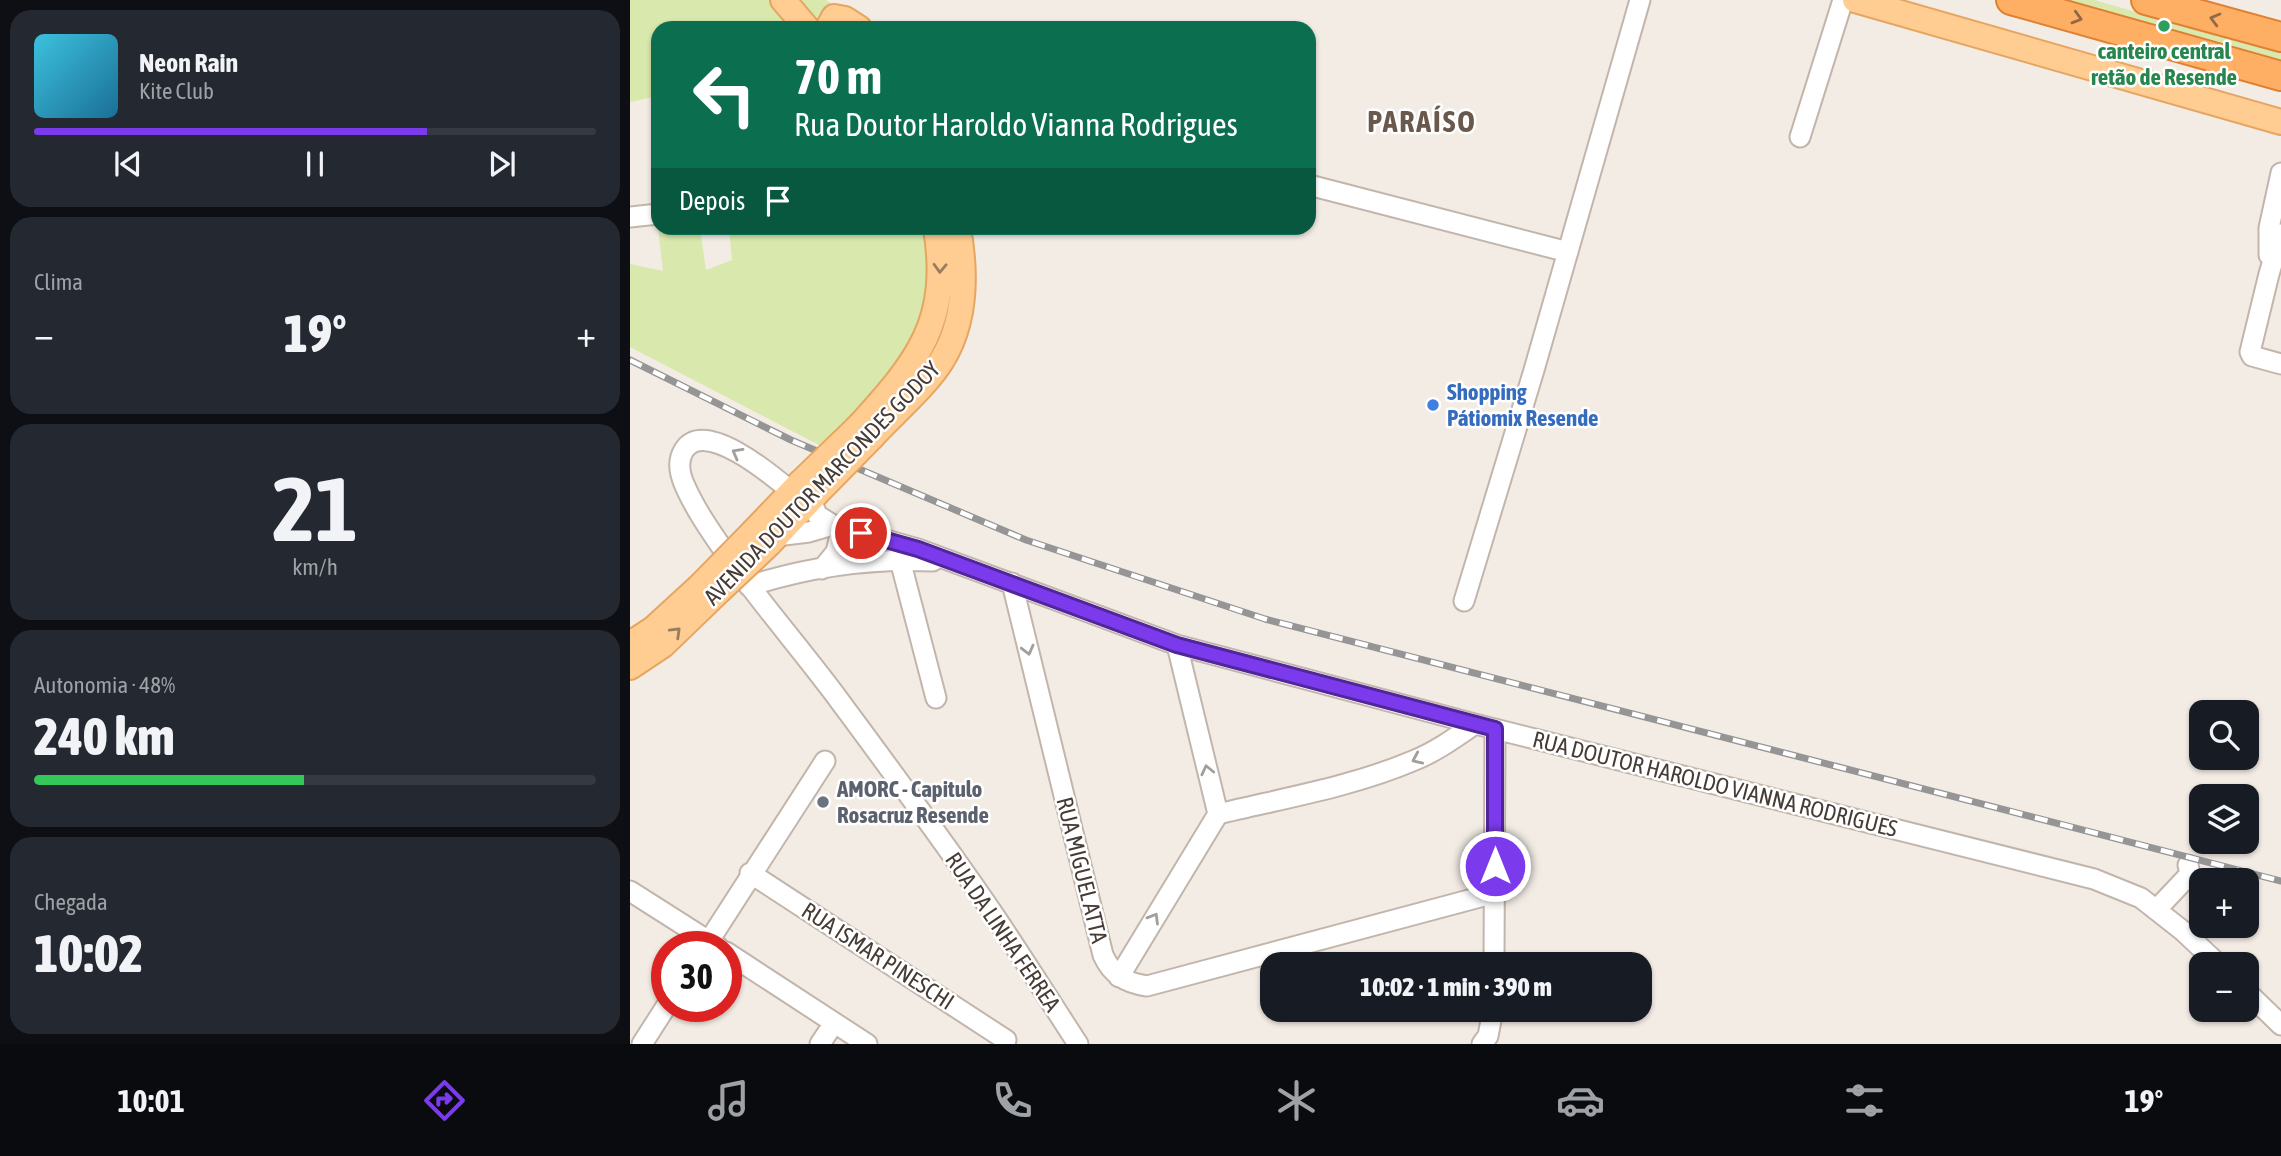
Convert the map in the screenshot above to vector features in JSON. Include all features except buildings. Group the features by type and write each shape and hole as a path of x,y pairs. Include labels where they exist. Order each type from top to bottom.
{"highway":[{"path":"2011,0 2281,76"},
{"path":"2146,0 2281,37"}],"main road":[{"path":"783,0 801,21"},
{"path":"846,0 861,21"},
{"path":"1855,0 2281,122"},
{"path":"830,21 835,17 848,21"},
{"name":"AVENIDA DOUTOR MARCONDES GODOY","path":"865,432 901,380 928,334 939,281 937,235"},
{"name":"AVENIDA DOUTOR MARCONDES GODOY","path":"630,644 710,588 766,537 805,492 865,432 942,362 954,334 962,301 963,254 959,235"},
{"name":"AVENIDA DOUTOR MARCONDES GODOY","path":"630,667 663,645 710,588"}],"street":[{"path":"1464,601 1569,252 1640,0"},
{"path":"1800,137 1843,0"},
{"path":"2269,274 2269,228 2281,173"},
{"path":"1316,187 1569,252"},
{"path":"630,217 651,215"},
{"path":"2281,234 2250,352 2252,356 2281,364"},
{"name":"RUA DA LINHA FERREA","path":"805,492 724,446 698,441 689,443 679,464 684,485 709,529 749,586 832,691 993,914 1078,1044"},
{"path":"805,492 817,515 837,526"},
{"path":"766,537 837,526"},
{"path":"822,569 836,552 837,526"},
{"name":"RUA DOUTOR HAROLDO VIANNA RODRIGUES","path":"837,526 918,549 1177,645 1475,724 2094,879 2141,898 2205,952"},
{"path":"749,586 784,575 822,569 900,560 948,562"},
{"path":"900,560 936,698"},
{"name":"RUA MIGUEL ATTA","path":"1012,583 1103,955 1119,977"},
{"path":"1177,645 1218,814 1119,977 1132,984 1147,986 1495,893"},
{"path":"1218,814 1365,779 1417,760 1475,724"},
{"path":"1494,952 1495,729"},
{"path":"718,931 750,873 825,761"},
{"path":"2156,910 2190,874 2188,865"},
{"name":"RUA ISMAR PINESCHI","path":"750,873 1006,1040"},
{"path":"630,891 689,931"},
{"path":"742,963 867,1044"},
{"path":"2259,1003 2281,1024"},
{"path":"642,1044 656,1022"},
{"path":"1482,1044 1488,1036 1491,1022"},
{"path":"820,1044 834,1023"}],"green space":[{"path":"630,0 774,0 791,21 651,21 651,98 630,102"},
{"path":"797,0 826,0 839,10 827,21 816,21"},
{"name":"canteiro central retão de Resende","path":"2047,0 2094,0 2281,53 2281,66"},
{"path":"659,235 701,235 706,270 732,260 730,235 926,235 927,242 926,294 919,320 908,344 879,387 823,447 630,347 630,264 663,271"}],"railway":[{"path":"630,360 791,440 1026,540 1265,619 2281,881"}],"place":[{"name":"canteiro central retão de Resende","path":"2164,26"},
{"name":"Shopping Pátiomix Resende","path":"1433,405"},
{"name":"AMORC - Capitulo Rosacruz Resende","path":"823,802"}],"district":[{"name":"PARAÍSO","path":"1422,122"}],"route":[{"path":"861,533 918,549 1177,645 1495,729 1495,866"}]}
